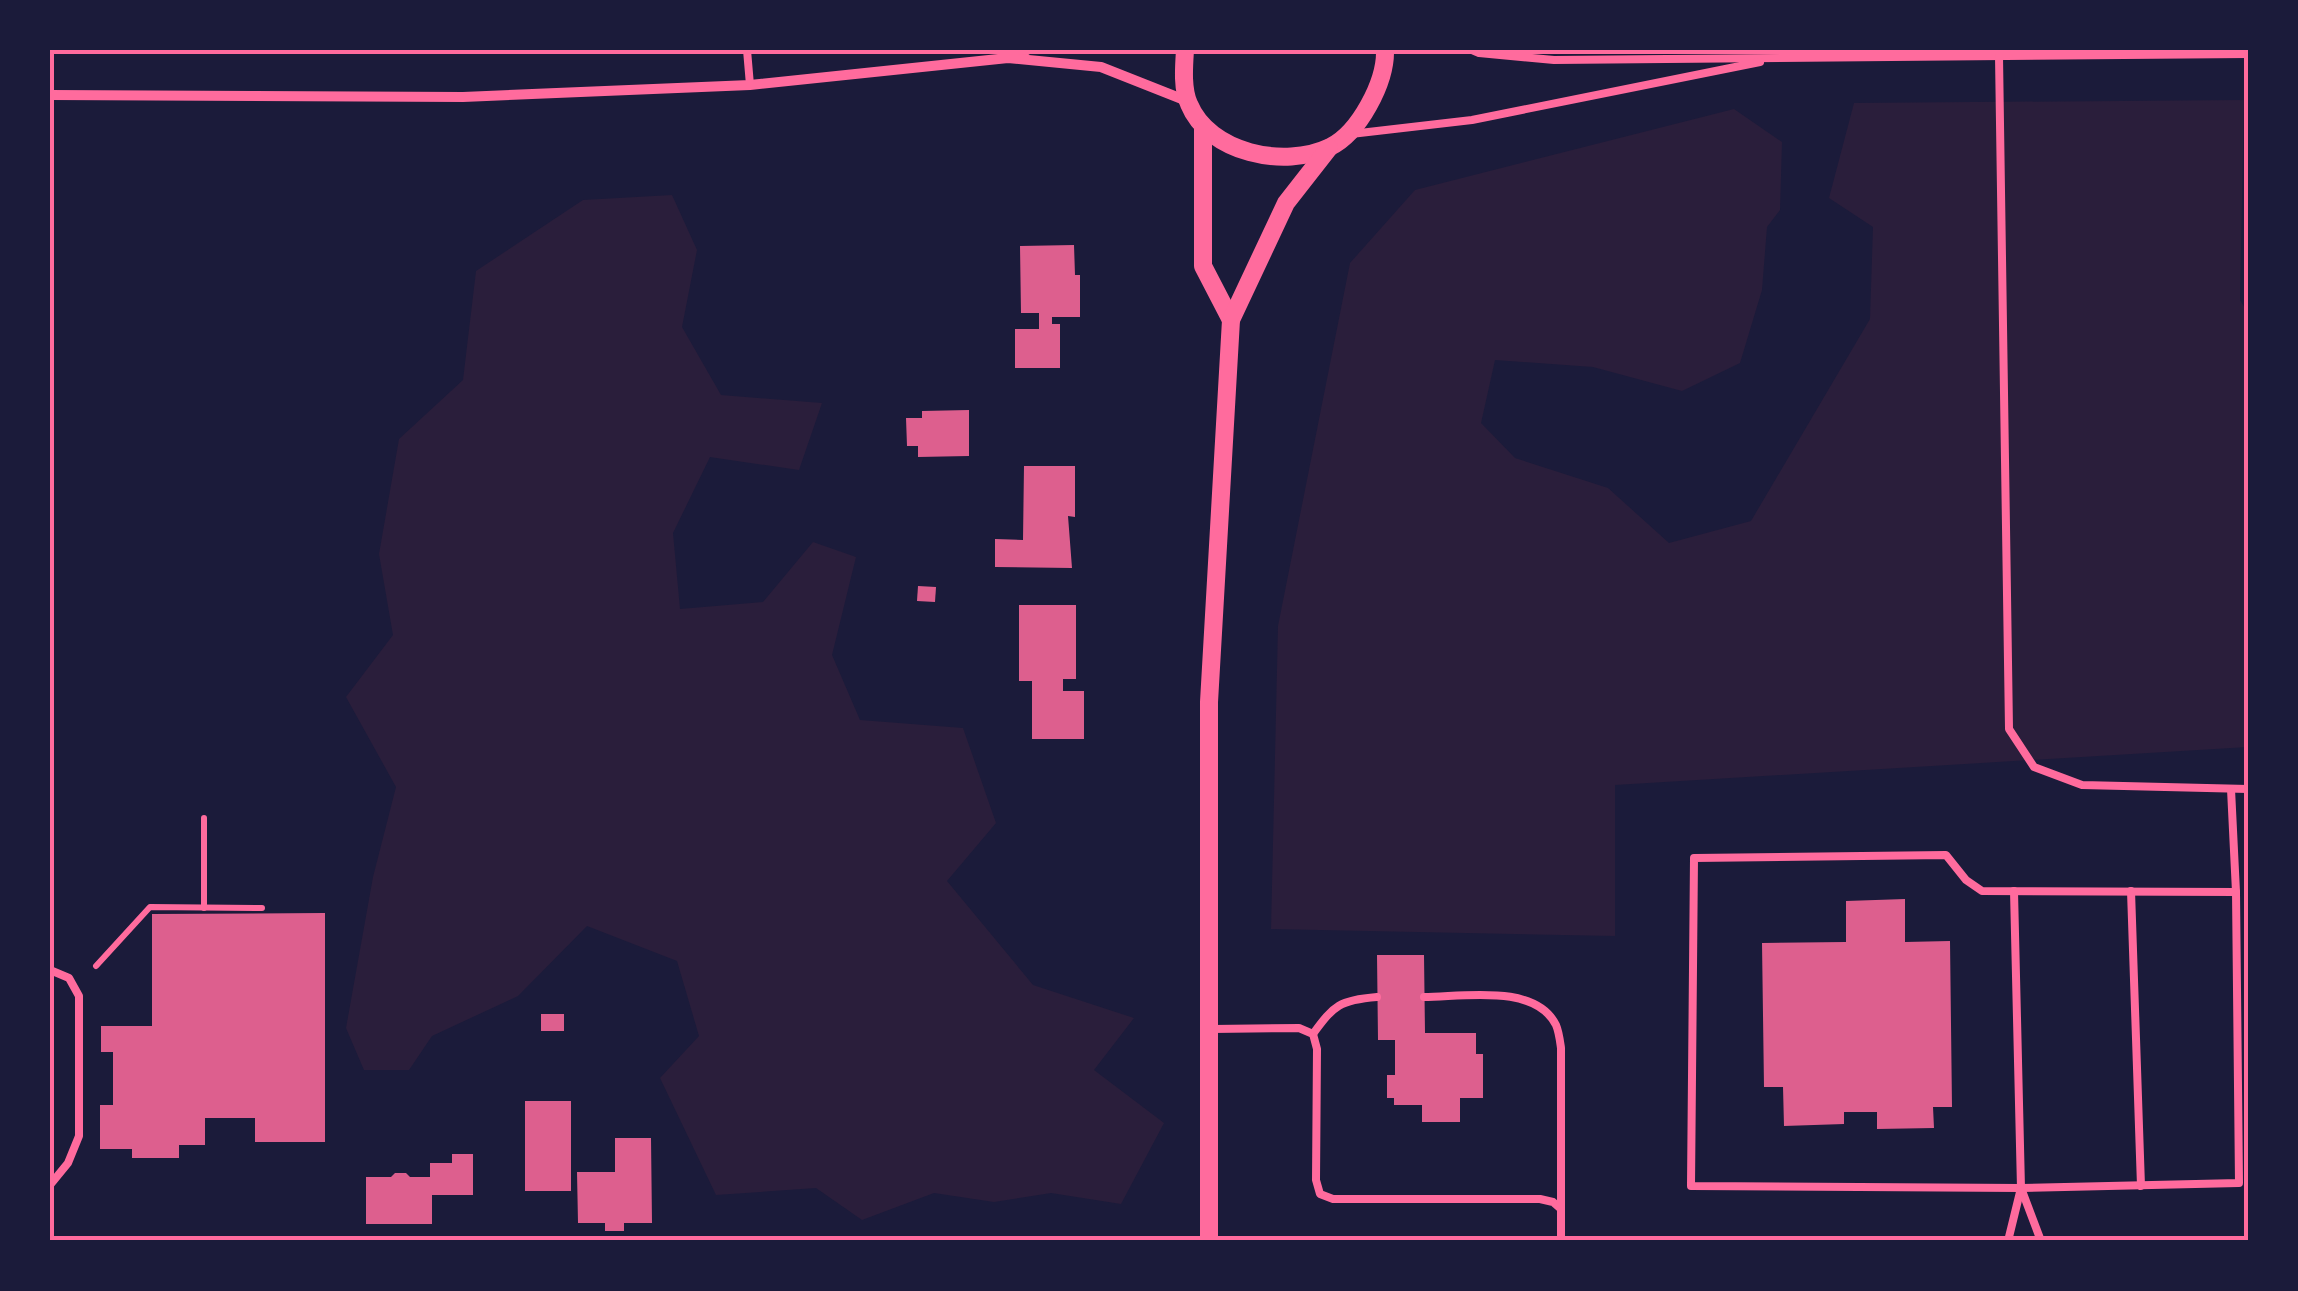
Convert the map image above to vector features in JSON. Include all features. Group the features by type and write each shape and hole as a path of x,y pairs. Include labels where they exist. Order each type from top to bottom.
{"street":[{"path":"1008,58 1027,50"},
{"path":"1185,50 1187,101 1203,128 1237,149 1279,158 1329,148"},
{"path":"1209,1241 1209,676 1231,320 1286,203 1375,97 1385,50"},
{"path":"50,94 463,97 750,85 1008,58 1101,67 1187,101"},
{"path":"1203,128 1203,266 1231,320"}],"lane":[{"path":"747,50 750,85"},
{"path":"1472,50 1554,60 2248,54"},
{"path":"1999,56 2009,729 2034,767 2082,785 2248,790"},
{"path":"1346,135 1472,120 1779,58"},
{"path":"2231,789 2236,892 2239,1183 2021,1188 1691,1186 1694,858 1946,855 1966,880 1982,891 2236,892"},
{"path":"2008,1241 2021,1188 2014,891"},
{"path":"2131,891 2141,1186"},
{"path":"50,970 69,978 79,996 79,1136 68,1163 50,1186"},
{"path":"1424,997 1504,996 1543,1009 1556,1024 1562,1048 1561,1241"},
{"path":"1313,1034 1332,1008 1351,999 1377,997"},
{"path":"1207,1029 1299,1028 1313,1034"},
{"path":"1313,1034 1317,1048 1316,1180 1320,1194 1333,1199 1540,1199 1560,1209"},
{"path":"2021,1188 2041,1241"}],"path":[{"path":"204,818 204,908"},
{"path":"96,966 150,907 262,908"}],"shaded area":[{"path":"2244,100 2240,300 2248,313 2248,747 1615,785 1615,936 1271,929 1278,626 1350,263 1415,190 1734,109 1782,142 1780,210 1767,227 1762,290 1740,363 1682,391 1593,367 1495,360 1481,423 1515,458 1608,488 1669,543 1751,521 1870,319 1873,227 1829,198 1854,103"},
{"path":"672,195 697,250 682,327 721,395 822,403 799,470 710,457 673,533 680,609 763,602 813,542 856,557 832,655 860,720 963,728 996,823 947,881 1033,985 1134,1018 1094,1070 1164,1123 1121,1204 1051,1193 994,1202 934,1193 862,1220 816,1188 716,1195 660,1078 699,1036 677,961 587,926 518,996 432,1036 409,1070 364,1070 346,1028 373,877 396,787 346,697 393,635 379,554 399,439 463,380 476,271 583,200"}],"building":[{"path":"1074,245 1075,275 1080,275 1080,317 1052,317 1052,324 1060,324 1060,368 1015,368 1015,329 1039,329 1039,313 1021,313 1020,246"},
{"path":"969,410 969,456 918,457 918,446 907,446 906,418 922,418 922,411"},
{"path":"1024,466 1075,466 1075,517 1068,516 1072,568 995,567 995,539 1023,540"},
{"path":"918,586 936,587 935,602 917,601"},
{"path":"1019,605 1076,605 1076,679 1063,679 1063,691 1084,691 1084,739 1032,739 1032,681 1019,681"},
{"path":"1905,899 1905,942 1950,941 1952,1107 1933,1107 1934,1128 1877,1129 1877,1112 1844,1112 1844,1124 1784,1126 1783,1087 1764,1087 1762,943 1846,942 1846,901"},
{"path":"325,913 325,1142 255,1142 255,1118 205,1118 205,1145 179,1145 179,1158 132,1158 132,1149 100,1149 100,1105 113,1105 113,1052 101,1052 101,1026 152,1026 152,914"},
{"path":"1377,955 1424,955 1425,1033 1476,1033 1476,1054 1483,1054 1483,1098 1460,1098 1460,1122 1422,1122 1422,1105 1394,1105 1394,1098 1387,1098 1387,1075 1395,1075 1395,1040 1378,1040"},
{"path":"541,1014 564,1014 564,1031 541,1031"},
{"path":"525,1101 571,1101 571,1191 525,1191"},
{"path":"615,1138 651,1138 652,1223 624,1223 624,1231 605,1231 605,1223 578,1223 577,1172 615,1172"},
{"path":"452,1154 473,1154 473,1195 432,1195 432,1224 366,1224 366,1177 406,1173 410,1177 430,1177 430,1163 452,1163"}]}
